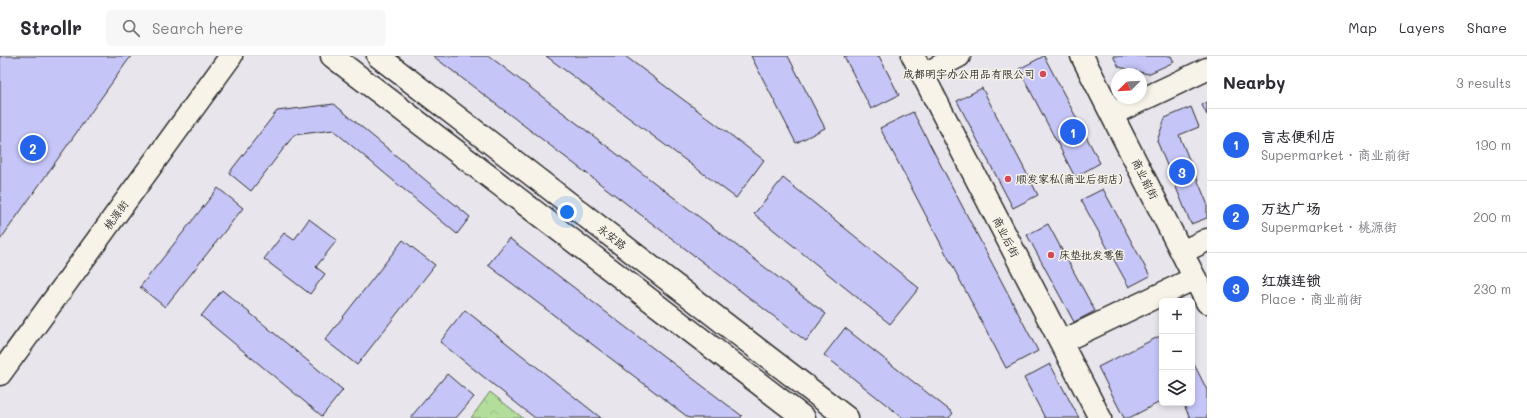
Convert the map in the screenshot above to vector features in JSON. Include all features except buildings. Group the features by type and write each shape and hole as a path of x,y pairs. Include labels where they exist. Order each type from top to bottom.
{"street":[{"name":"桃源街","path":"0,374 231,56"},
{"path":"332,56 804,418"},
{"name":"永安路","path":"378,56 847,418"},
{"path":"918,65 959,56"},
{"name":"商业前街","path":"1082,56 1207,302"},
{"name":"商业后街","path":"918,65 1100,418"},
{"path":"1112,114 1207,69"},
{"path":"1182,252 1207,240"},
{"path":"1061,342 1195,278"}],"green space":[{"path":"490,392 523,418 471,418"}],"place":[{"name":"成都明宇办公用品有限公司","path":"1043,74"},
{"name":"言志便利店","path":"1073,132"},
{"name":"万达广场","path":"33,148"},
{"name":"红旗连锁","path":"1182,172"},
{"name":"顺发家私(商业后街店)","path":"1008,179"},
{"name":"床垫批发零售","path":"1051,255"}]}
